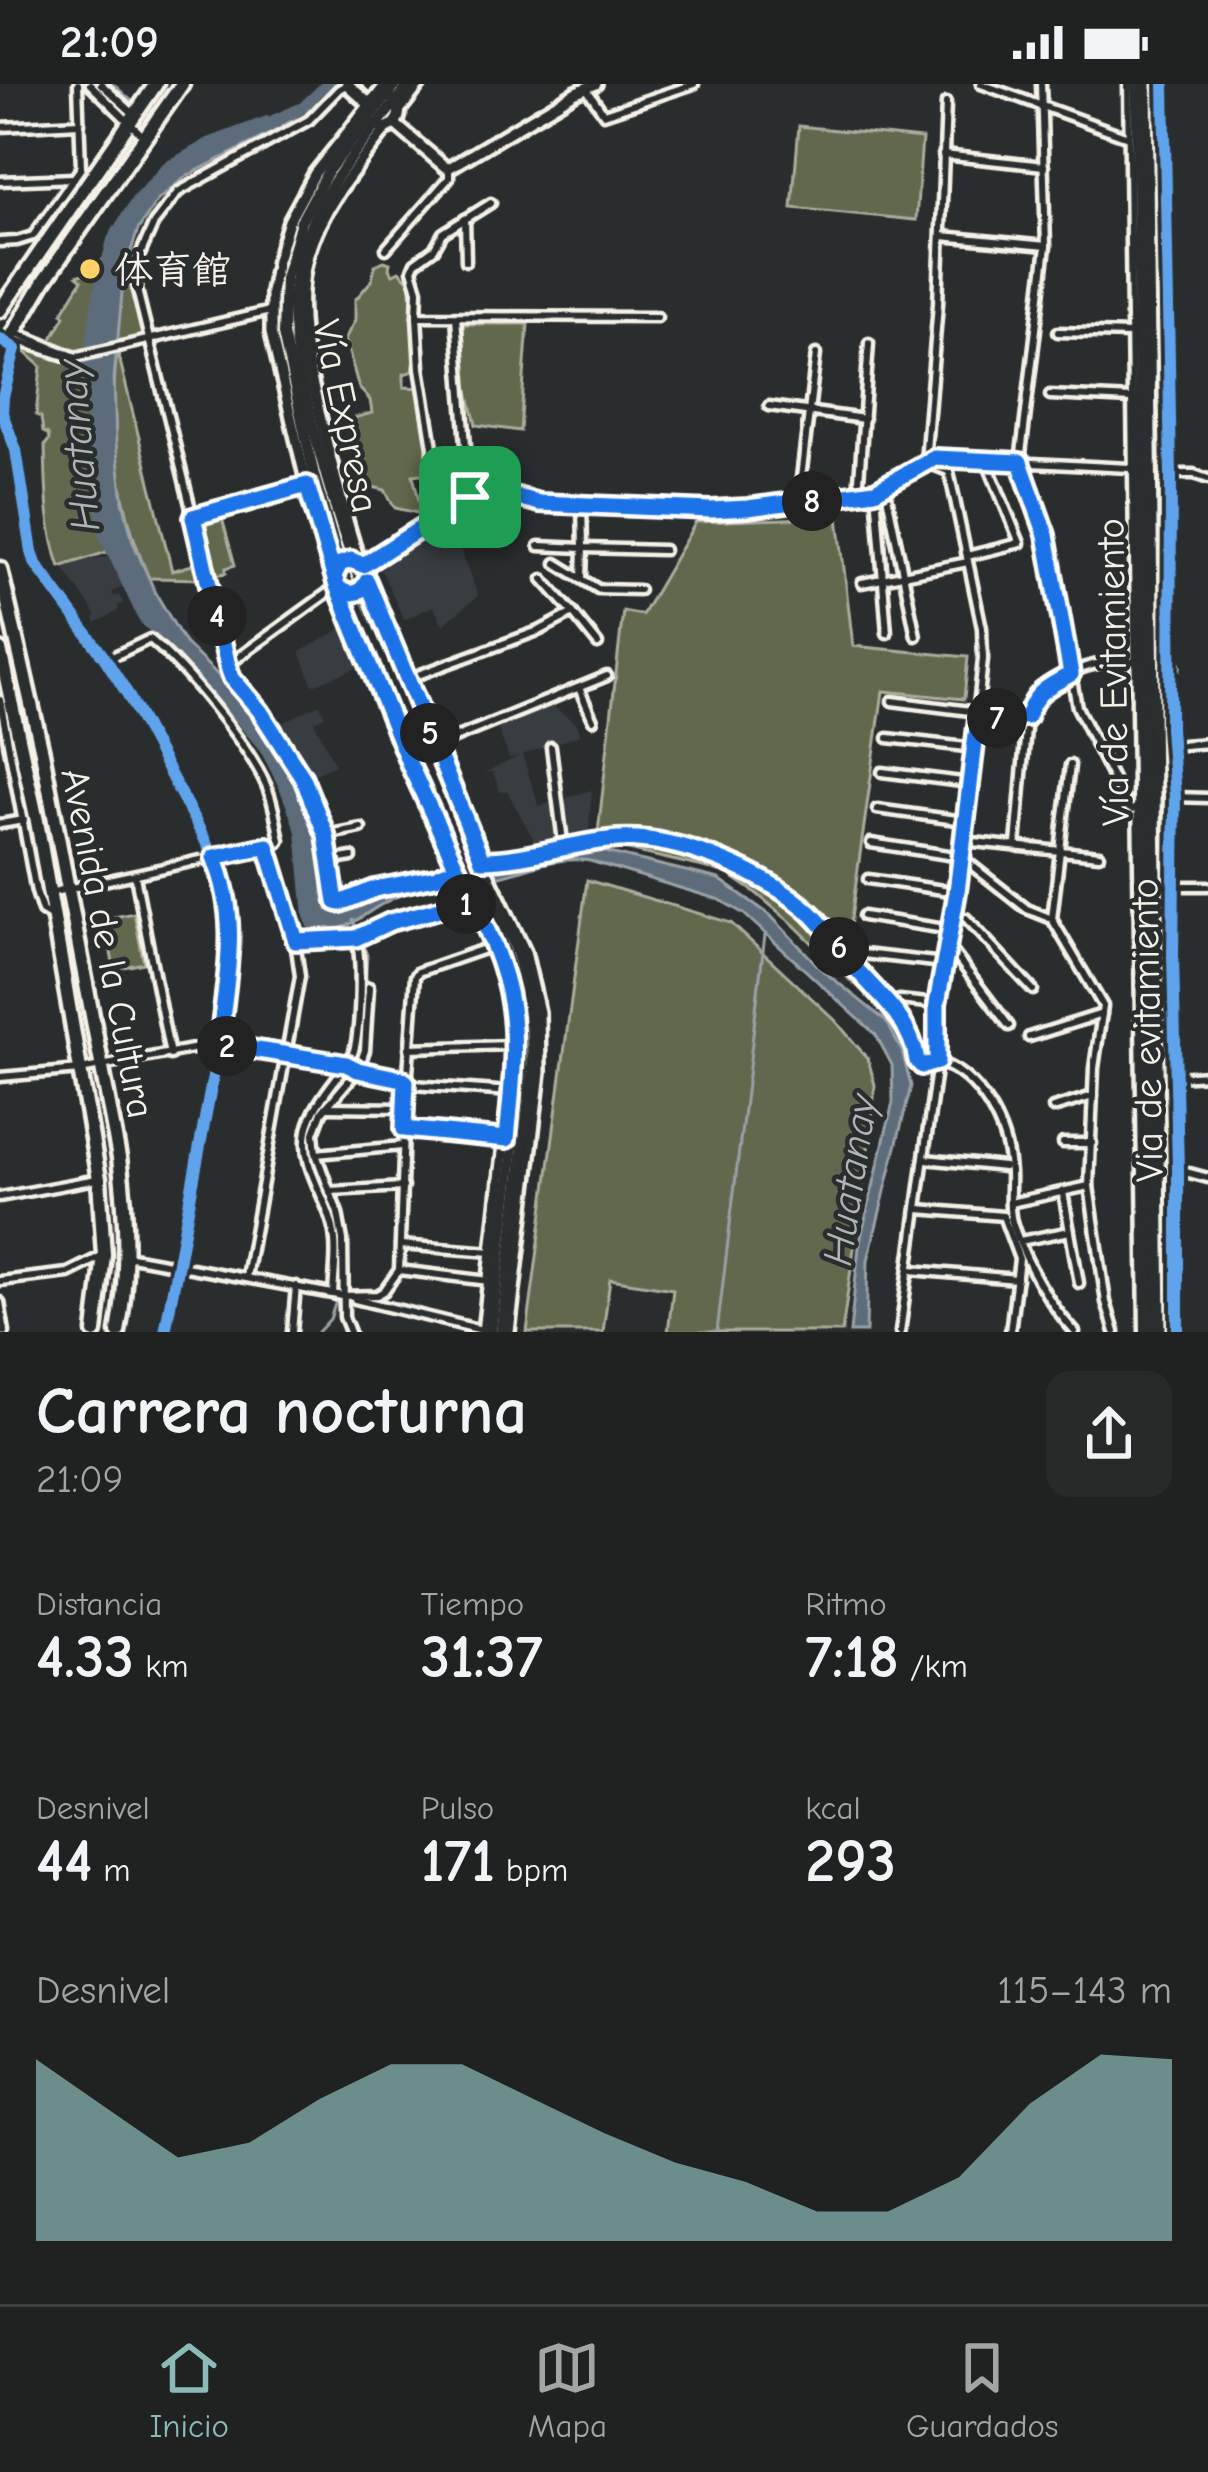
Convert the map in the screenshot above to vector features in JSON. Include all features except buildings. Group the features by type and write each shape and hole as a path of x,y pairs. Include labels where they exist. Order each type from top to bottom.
{"highway":[{"path":"2,304 156,84"},
{"path":"0,367 8,338 23,314 182,84"},
{"name":"Vía de Evitamiento","path":"1137,84 1147,1332"},
{"name":"Vía de Evitamiento","path":"1137,84 1154,674 1161,1332"},
{"name":"Avenida de la Cultura","path":"0,568 8,627 42,752 122,1175 126,1256 118,1332"},
{"name":"Avenida de la Cultura","path":"0,650 99,1179 104,1255 95,1332"},
{"path":"1154,674 1171,667"},
{"path":"23,754 42,752"}],"main road":[{"path":"348,84 449,168 591,86"},
{"name":"Vía Expresa","path":"397,84 309,226 293,300 295,346 350,577 410,765 470,864"},
{"name":"Vía Expresa","path":"410,84 315,173 301,196 277,260 270,311 280,379 307,485 470,864 484,900 511,1008 511,1092 486,1332"},
{"name":"Vía Expresa","path":"383,109 420,84"},
{"name":"Vía Expresa","path":"350,577 407,679 435,746 470,864"},
{"name":"Vía Expresa","path":"484,900 518,953 532,1012 505,1332"},
{"name":"Vía Expresa","path":"484,900 513,924 533,982 541,1042 537,1109 505,1332"},
{"name":"Vía Expresa","path":"486,1332 527,1072"}],"street":[{"path":"0,242 33,236 82,168 78,84"},
{"path":"90,84 132,119"},
{"path":"101,84 144,137"},
{"path":"348,84 309,120 178,192 143,245 136,271 148,342 232,678 260,711 303,778 326,835 334,897 340,903 470,864 613,839 667,845 733,866 770,884 806,909 897,1014 922,1066 937,1062 968,1078 1000,1126 1010,1168 1014,1229 1054,1308 1075,1332"},
{"path":"591,86 604,114 694,84"},
{"path":"981,84 1128,137"},
{"path":"1041,84 1046,246 1020,462 1046,535 1077,707 1127,807 1137,807"},
{"name":"Via de evitamiento","path":"1137,84 1128,137 1132,399 1128,467 1137,518 1135,662 1147,1332"},
{"name":"Via de evitamiento","path":"1164,84 1178,1332"},
{"path":"926,462 946,103"},
{"path":"0,127 80,123"},
{"path":"943,155 1044,166"},
{"path":"386,249 448,178 449,168"},
{"path":"0,181 74,178"},
{"path":"433,470 413,267 434,249 443,233 491,203"},
{"path":"465,219 466,261"},
{"path":"940,236 1046,246"},
{"path":"2,304 23,314"},
{"path":"8,338 67,358 78,357 270,311"},
{"path":"417,316 656,317"},
{"path":"456,317 470,497"},
{"path":"1058,332 1131,334"},
{"path":"8,338 15,350 2,412 16,450 32,552 127,693 226,888 230,927 219,1044 165,1332"},
{"path":"858,494 869,343"},
{"path":"799,503 816,354"},
{"path":"1050,395 1132,399"},
{"path":"769,406 864,419"},
{"path":"228,665 477,494 496,491 539,503 711,510 875,491 926,462 946,458 1128,467"},
{"path":"901,1332 937,1062 937,1004 964,841 982,659 982,628 946,458"},
{"path":"862,583 905,576 1020,543 986,460"},
{"path":"926,462 947,471"},
{"path":"1171,474 1208,479"},
{"path":"193,517 307,485"},
{"path":"885,486 916,636"},
{"path":"875,491 887,633"},
{"path":"582,505 582,580"},
{"path":"539,547 664,550"},
{"path":"556,562 598,589 639,590"},
{"path":"543,579 598,644"},
{"path":"407,679 573,614"},
{"path":"49,893 280,840 265,781 189,678 150,639 106,659"},
{"path":"1016,846 1032,702 1039,692 1083,667 1135,662"},
{"path":"435,746 607,676"},
{"path":"579,688 593,720"},
{"path":"0,700 39,904 52,917"},
{"path":"892,701 978,715 1027,717"},
{"path":"888,738 975,748"},
{"path":"1171,746 1208,743"},
{"path":"551,747 564,850"},
{"path":"1070,765 1052,919 1103,1006 1095,1058 1089,1186 1106,1302 1115,1332"},
{"path":"883,772 970,783"},
{"path":"1175,797 1208,798"},
{"path":"877,809 964,821"},
{"path":"0,824 23,820"},
{"path":"326,835 361,828"},
{"path":"964,841 1099,855"},
{"path":"871,843 961,857 1027,909 1052,919"},
{"path":"246,1276 300,976 296,941 267,846"},
{"path":"329,861 352,856"},
{"path":"135,875 170,1054"},
{"path":"868,879 957,892"},
{"path":"1172,886 1208,886"},
{"path":"296,941 356,938 390,922 484,900"},
{"path":"863,916 951,930"},
{"path":"953,918 965,918 1034,990"},
{"path":"350,1332 339,1295 333,1224 313,1179 306,1142 313,1113 352,1067 360,959 356,938"},
{"path":"339,1295 377,1295 399,1270 406,1082 416,973 494,946"},
{"path":"949,947 1009,1025"},
{"path":"862,954 944,963"},
{"path":"339,1295 343,1240 314,1133 364,1050 369,987"},
{"path":"899,1000 937,1004"},
{"path":"1029,1037 1102,1014"},
{"path":"0,1077 80,1070 219,1044 352,1067 413,1085 511,1092"},
{"path":"409,1048 513,1045"},
{"path":"1174,1077 1208,1076"},
{"path":"1053,1108 1094,1096"},
{"path":"326,1107 405,1108"},
{"path":"404,1129 507,1139"},
{"path":"1063,1143 1092,1143"},
{"path":"316,1154 404,1146"},
{"path":"925,1160 1004,1167"},
{"path":"1178,1169 1208,1178"},
{"path":"0,1197 99,1179"},
{"path":"1010,1203 1089,1186"},
{"path":"329,1190 403,1187"},
{"path":"1064,1192 1079,1283"},
{"path":"919,1209 1003,1216 1019,1259 1010,1332"},
{"path":"1020,1241 1072,1231"},
{"path":"400,1245 493,1252"},
{"path":"0,1282 68,1273 104,1255"},
{"path":"126,1256 339,1295 486,1332"},
{"path":"399,1270 489,1281"},
{"path":"911,1270 1017,1280"},
{"path":"292,1332 296,1286"},
{"path":"0,1302 3,1330"}],"shaded area":[{"path":"445,508 478,596 443,625 433,606 404,620 381,570"},
{"path":"111,556 125,586 112,592 124,603 96,623 96,615 61,565"},
{"path":"346,626 362,666 313,685 300,652"},
{"path":"320,704 325,716 314,721 335,765 309,777 276,726"},
{"path":"550,704 577,724 580,735 522,755 539,806 592,790 588,842 521,853 521,844 532,843 533,838 507,791 500,792 493,772 484,773 520,756 509,758 496,724"}],"green space":[{"path":"799,126 922,139 916,220 792,208"},
{"path":"111,248 97,304 88,384 107,552 60,567 48,507 45,445 49,440 36,415 41,366 20,347 25,335 55,346 50,342 82,280 77,276 85,273 82,270 88,261 101,268"},
{"path":"127,261 148,342 118,353 172,571 195,564 204,579 149,578 130,524 118,467 114,408 117,350 137,345 116,346"},
{"path":"390,263 393,274 399,271 410,282 419,369 404,374 404,387 423,388 434,472 413,475 422,514 395,508 385,490 360,484 354,418 372,413 370,400 359,388 345,339 355,320 355,300 372,280 375,265"},
{"path":"463,324 528,324 520,431 476,425 466,382"},
{"path":"220,511 235,565 226,568 226,573 210,576 198,523"},
{"path":"838,517 853,646 968,657 964,699 883,691 847,947 852,982 793,924 725,872 620,848 598,833 623,611 642,615 696,522"},
{"path":"587,880 731,923 835,1020 868,1059 875,1085 872,1121 842,1332 668,1332 673,1289 610,1279 603,1332 527,1332"},
{"path":"134,913 144,963 114,969 105,919"}],"water":[{"path":"328,84 334,84 328,93 281,128 185,177 157,201 138,230 124,272 114,378 116,443 133,542 185,643 218,675 300,778 323,843 323,894 333,910 351,908 385,889 589,848 719,879 770,915 822,970 887,1022 902,1051 911,1086 868,1260 866,1332 850,1332 859,1246 893,1102 892,1065 876,1035 744,914 720,900 590,861 551,862 488,879 413,891 319,937 310,916 302,831 265,748 205,677 144,618 105,535 88,381 97,304 113,240 137,201 167,168 211,143 303,108"}],"waterway":[{"path":"113,84 133,102"},
{"name":"Huatanay","path":"264,125 303,108 328,84"},
{"path":"267,122 211,143 167,168 137,201 113,240 97,304 88,381 105,535 144,618 205,677 265,747 302,831 310,916 319,937"},
{"path":"321,1110 360,1055 367,955 353,920"},
{"path":"717,1332 765,935"},
{"path":"313,1130 315,1167 338,1223"},
{"path":"318,1332 330,1319 341,1286"}],"railway":[{"path":"1153,84 1167,1332"}],"cycle path":[{"path":"1164,84 1178,1332"},
{"path":"0,339 15,349 2,413 16,450 36,564 127,693 214,857 229,900 230,943 219,1044 165,1332"}],"place":[{"name":"体育館","path":"90,269"}],"route":[{"path":"470,497 363,565 345,561 336,569 334,576 337,586 410,765 475,903 451,906 390,922 347,940 296,941 267,846 214,857 229,900 230,927 219,1044 346,1064 402,1079 406,1082 404,1129 507,1139 511,1008 494,946 474,901 457,868 336,902 326,835 303,778 229,670 193,517 307,485 337,586 352,594 367,581 482,860 518,859 631,839 684,849 733,866 806,909 897,1014 912,1038 917,1061 922,1066 937,1062 937,1004 957,892 978,718 1027,717 1039,692 1071,674 1046,535 1020,462 934,458 875,491 748,508 539,503 496,491 470,497"}]}
